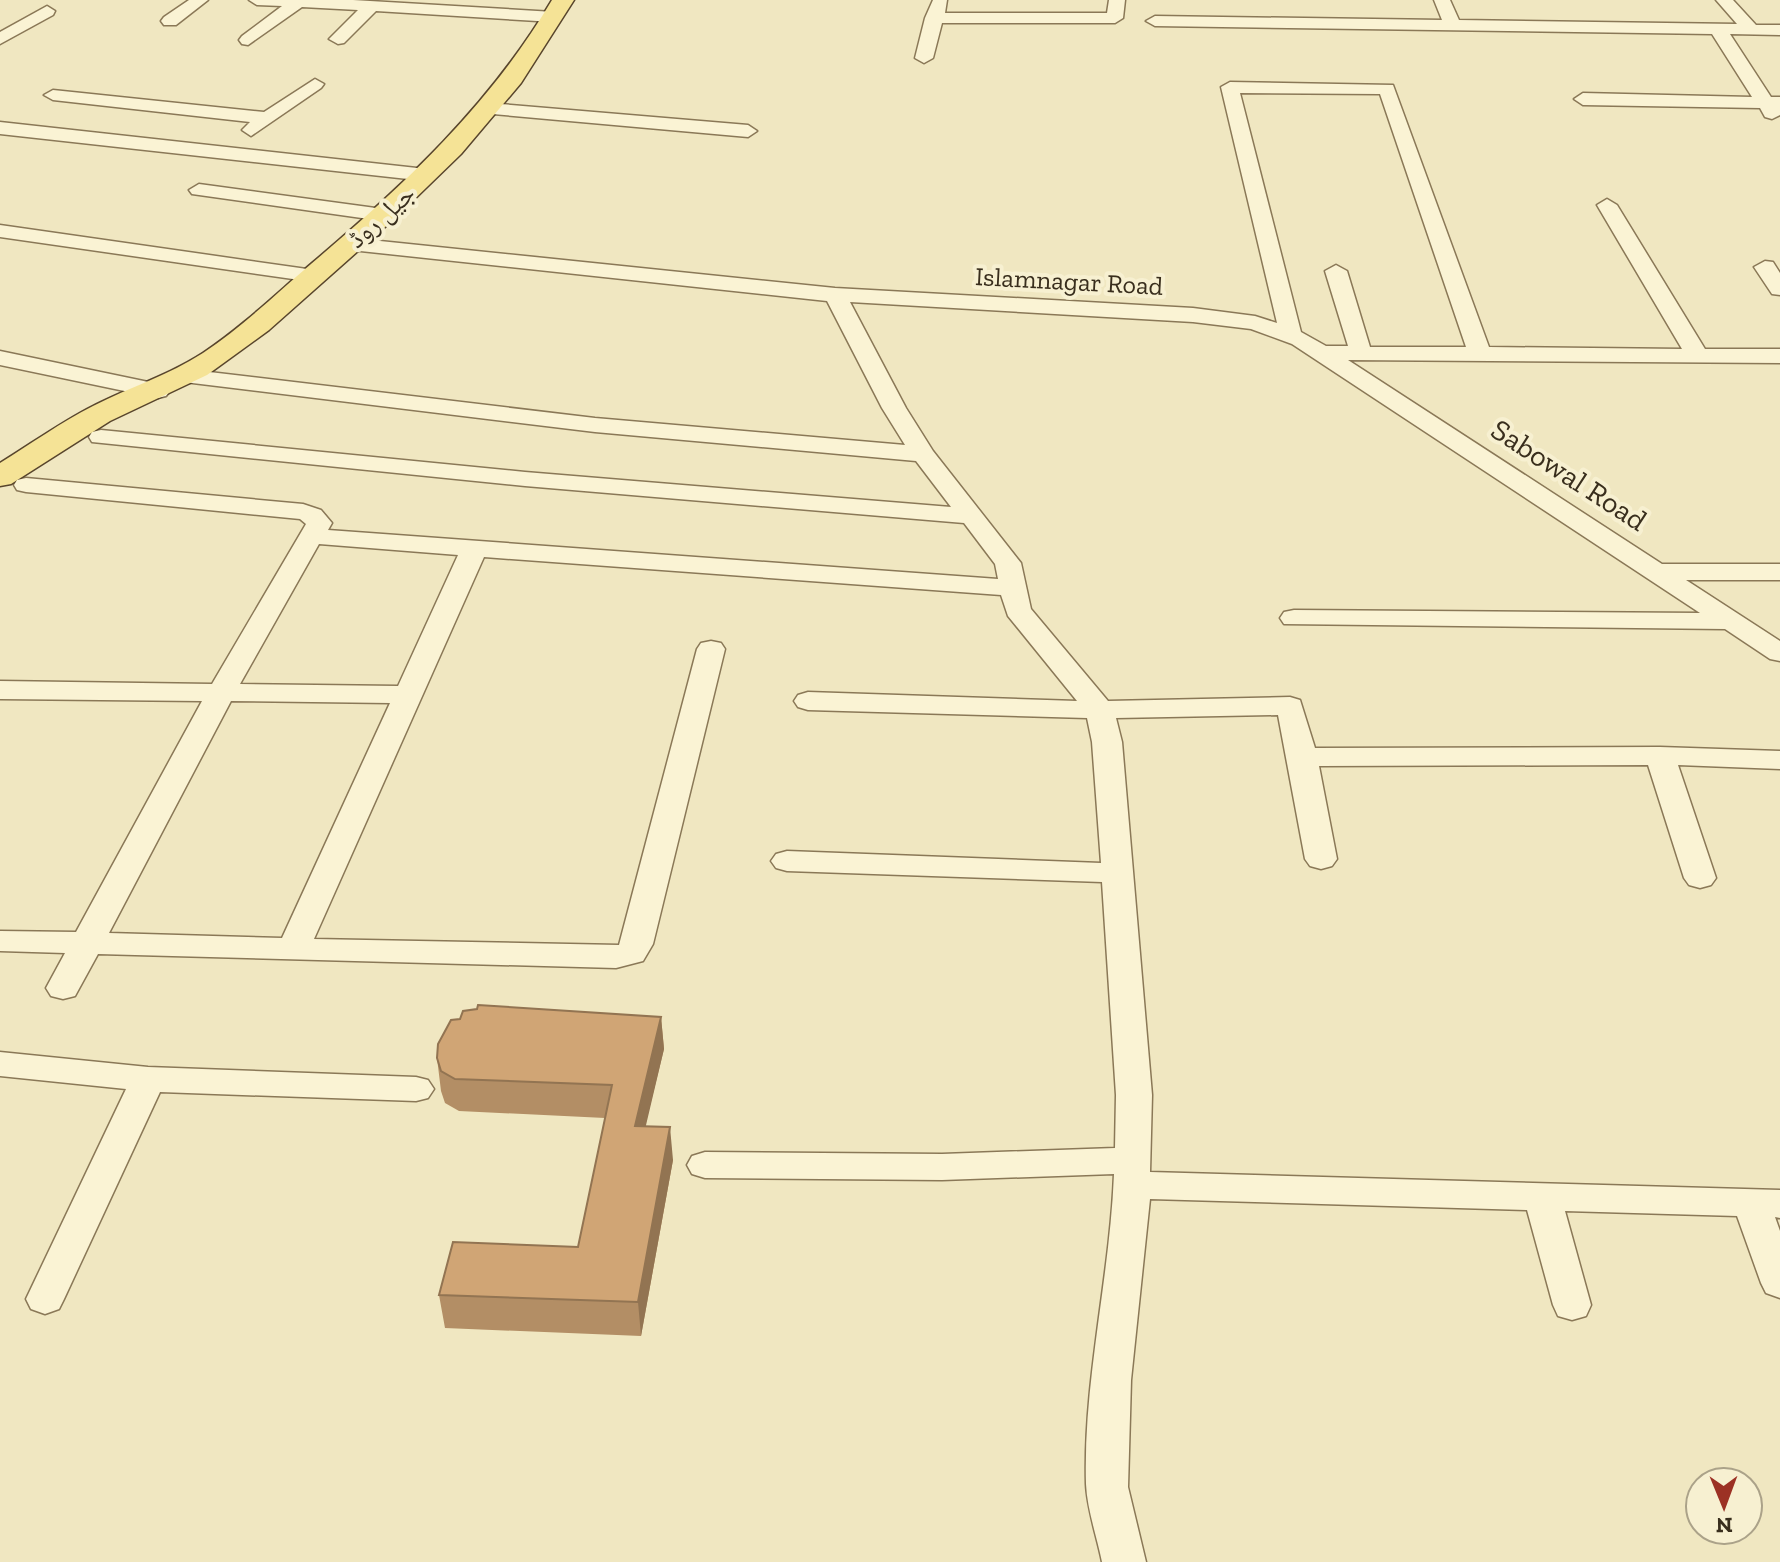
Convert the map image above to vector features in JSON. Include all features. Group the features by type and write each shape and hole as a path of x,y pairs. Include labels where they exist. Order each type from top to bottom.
{"main road":[{"name":"جیل روڈ","path":"171,383 265,319 426,175 488,109 559,9"},
{"path":"13,481 101,437 133,417 171,383"},
{"path":"0,502 13,481 113,408 171,383"}],"street":[{"path":"170,21 200,0"},
{"path":"257,0 372,6 559,9"},
{"path":"924,58 933,18 941,0"},
{"path":"933,18 1109,18 1117,15 1117,0"},
{"path":"1442,0 1453,27"},
{"path":"1724,0 1752,30"},
{"path":"248,40 298,2"},
{"path":"338,39 372,6"},
{"path":"0,39 47,11"},
{"path":"1155,21 1780,30"},
{"path":"1719,31 1747,75 1773,106"},
{"path":"1747,75 1769,74"},
{"path":"220,152 315,84"},
{"path":"1291,336 1230,87 1387,89 1479,352"},
{"path":"53,95 267,118"},
{"path":"1583,99 1773,106"},
{"path":"488,109 748,131"},
{"path":"0,128 426,175"},
{"path":"199,190 383,215"},
{"path":"1607,205 1698,356"},
{"path":"0,231 314,276"},
{"name":"Islamnagar Road","path":"351,244 835,295 1193,315 1255,323 1291,336 1321,353 1780,356"},
{"path":"1765,267 1780,289"},
{"path":"1336,271 1361,353"},
{"path":"835,295 894,408 923,454 1008,563 1018,610 1100,710 1107,742 1134,1095 1132,1172 1111,1380 1107,1487 1124,1562"},
{"name":"Sabowal Road","path":"1321,353 1780,653"},
{"path":"0,358 171,383 923,454"},
{"path":"101,437 509,477 972,516"},
{"path":"13,481 303,512 312,515 319,523 258,624 63,988"},
{"path":"311,536 1013,588"},
{"path":"293,949 475,547"},
{"path":"1659,572 1780,572"},
{"path":"1294,618 1731,621"},
{"path":"0,941 616,957 631,953 637,944 711,649"},
{"path":"0,690 408,695"},
{"path":"808,701 1100,710 1290,706 1321,859"},
{"path":"1302,757 1660,756 1780,760"},
{"path":"1660,756 1700,878"},
{"path":"787,861 1117,873"},
{"path":"0,1064 148,1079 416,1089"},
{"path":"45,1299 148,1079"},
{"path":"705,1165 1132,1172 1542,1197 1766,1204 1780,1283"},
{"path":"1542,1197 1572,1305"}],"building":[{"path":"478,1005 661,1017 635,1126 670,1127 638,1302 439,1295 453,1242 578,1247 612,1085 455,1079 441,1071 437,1058 438,1044 451,1020 460,1019 463,1011 477,1009"}]}
